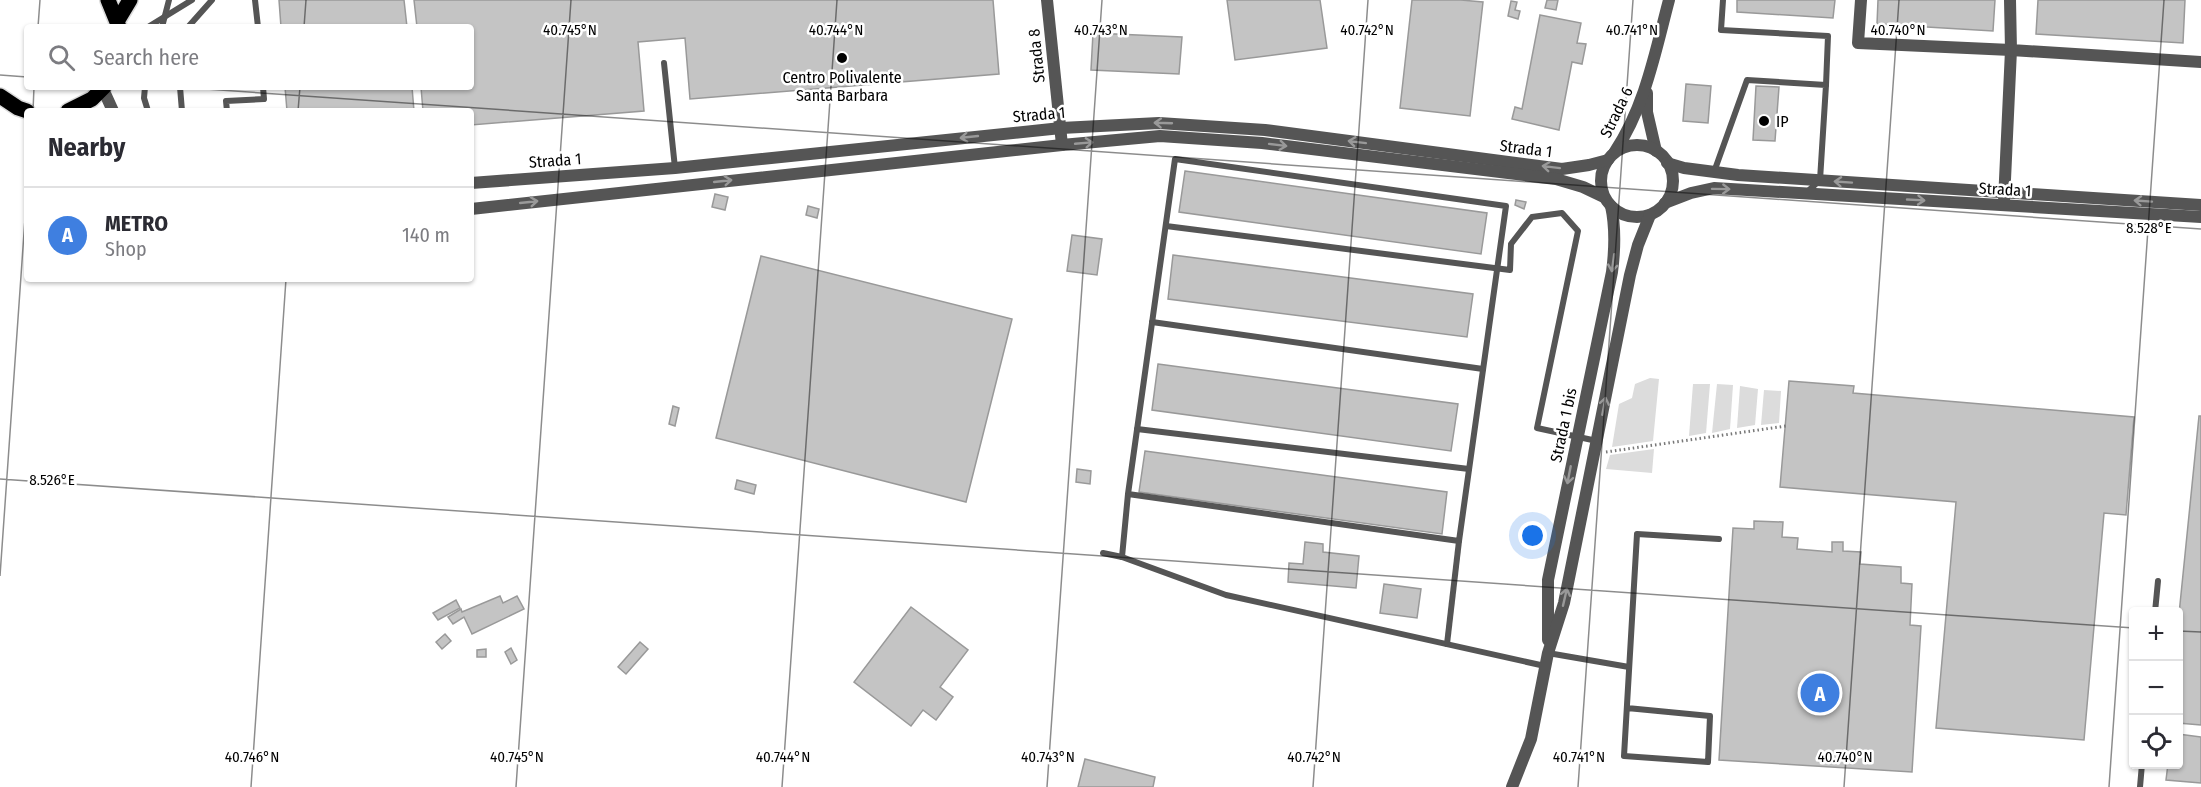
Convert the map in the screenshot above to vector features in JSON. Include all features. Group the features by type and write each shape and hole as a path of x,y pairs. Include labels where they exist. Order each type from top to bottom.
{"main road":[{"path":"108,0 119,24"},
{"path":"119,24 130,0"},
{"path":"74,108 92,99 101,90"},
{"path":"0,96 24,110"}],"street":[{"name":"Strada 8","path":"1047,0 1062,145"},
{"name":"Strada 6","path":"1611,156 1634,120 1647,86 1669,0"},
{"path":"1861,0 1858,43 2201,62"},
{"path":"2003,205 2011,51 2010,0"},
{"name":"Strada 6","path":"1647,86 1647,112 1656,151"},
{"path":"104,90 112,108"},
{"name":"Strada 1","path":"474,183 675,168 1061,128 1159,123 1265,130 1562,169 1589,165 1611,156"},
{"name":"Strada 1","path":"474,209 1160,136 1262,143 1556,179 1583,187 1607,201"},
{"path":"1635,145 1656,151 1667,163 1671,173 1670,194 1665,203 1650,215 1638,217 1626,215 1607,201 1601,182 1602,174 1611,156 1635,145"},
{"name":"Strada 1","path":"1667,163 1714,172 2201,205"},
{"name":"Strada 1","path":"1665,203 1691,193 1714,188 2201,217"},
{"name":"Strada 1 bis","path":"1548,653 1548,580 1616,244 1615,222 1607,201"},
{"name":"Strada 1 bis","path":"1512,787 1531,739 1548,653 1564,603 1630,275 1638,244 1650,215"}],"lane":[{"path":"163,24 169,0"},
{"path":"153,24 192,0"},
{"path":"191,24 212,0"},
{"path":"255,0 258,24"},
{"path":"1723,0 1721,30 1828,36 1820,180 1806,194"},
{"path":"664,63 675,168"},
{"path":"1714,172 1747,80 1826,85"},
{"path":"145,90 147,108"},
{"path":"180,90 182,108"},
{"path":"227,108 226,101 264,99 263,90"},
{"path":"1122,557 1128,494 1175,159 1506,206 1459,541 1447,644"},
{"path":"1166,226 1510,270 1511,244 1532,217 1563,213 1578,231 1537,428 1597,441"},
{"path":"1152,322 1483,369"},
{"path":"1137,429 1469,469"},
{"path":"1128,494 1459,541"},
{"path":"1627,708 1710,716 1708,762 1624,756 1629,667 1638,534 1719,539"},
{"path":"1103,553 1122,557 1226,595 1545,666"},
{"path":"2155,607 2158,580"},
{"path":"1548,653 1629,667"},
{"path":"2140,787 2142,769"}],"path":[{"path":"1595,454 1785,426"}],"shaded area":[{"path":"1650,378 1659,379 1653,441 1612,447 1619,404 1632,398 1635,384"},
{"path":"1693,384 1710,384 1706,433 1689,436"},
{"path":"1717,384 1733,385 1730,429 1712,433"},
{"path":"1740,386 1758,389 1755,425 1737,428"},
{"path":"1764,390 1781,391 1779,423 1761,425"},
{"path":"1654,449 1652,473 1606,469 1610,455"}],"building":[{"path":"279,0 404,0 407,24 281,24"},
{"name":"Centro Polivalente Santa Barbara","path":"414,0 993,0 999,74 690,99 685,38 638,42 644,111 474,125 474,108 423,108 421,90 474,90 474,24 417,24"},
{"path":"1227,0 1320,0 1327,48 1235,60"},
{"path":"1412,0 1483,2 1470,116 1400,108"},
{"path":"1547,0 1558,0 1556,10 1545,8"},
{"path":"1737,0 1835,0 1833,18 1737,12"},
{"path":"1878,0 1995,0 1993,31 1877,24"},
{"path":"2038,0 2185,0 2183,43 2036,34"},
{"path":"1511,1 1517,2 1515,10 1520,11 1518,19 1508,16"},
{"path":"1540,15 1581,23 1577,43 1586,44 1582,64 1572,62 1559,130 1512,119 1515,107 1522,109"},
{"path":"1093,33 1182,37 1179,74 1091,70"},
{"path":"1686,84 1711,86 1708,123 1683,121"},
{"path":"1756,86 1779,87 1775,141 1753,140"},
{"path":"285,90 412,90 414,108 287,108"},
{"path":"1185,171 1487,213 1481,254 1179,212"},
{"path":"715,194 728,197 725,210 712,207"},
{"path":"1516,200 1526,202 1524,209 1515,205"},
{"path":"808,206 819,209 817,218 806,215"},
{"path":"1072,235 1102,239 1097,275 1067,271"},
{"path":"1173,255 1473,294 1467,337 1168,299"},
{"path":"761,256 1012,319 966,502 716,438"},
{"path":"1158,364 1458,404 1451,451 1152,410"},
{"path":"1789,381 1854,386 1853,393 2134,417 2126,515 2104,513 2084,740 1936,728 1956,502 1780,487"},
{"path":"673,406 679,408 675,426 669,424"},
{"path":"2199,416 2201,416 2201,725 2183,723 2183,607 2180,607"},
{"path":"1145,451 1447,492 1442,534 1139,492"},
{"path":"1077,469 1091,471 1090,484 1076,482"},
{"path":"737,480 756,485 754,494 735,489"},
{"path":"1754,521 1783,522 1782,537 1798,538 1797,549 1832,552 1832,542 1843,542 1843,551 1861,552 1860,564 1901,567 1901,583 1912,584 1910,625 1921,626 1912,772 1719,760 1733,528 1754,529"},
{"path":"1305,542 1323,544 1323,552 1359,556 1356,588 1288,582 1289,563 1303,564"},
{"path":"1384,584 1421,589 1417,618 1380,613"},
{"path":"500,596 503,603 517,596 524,609 472,634 464,617 453,624 448,617 461,609 462,612"},
{"path":"456,600 460,608 438,620 433,613"},
{"path":"911,607 968,650 940,687 953,697 936,720 923,710 911,726 854,682"},
{"path":"445,634 451,641 442,649 436,642"},
{"path":"640,642 648,649 626,674 618,667"},
{"path":"511,648 517,660 511,664 505,652"},
{"path":"486,649 486,657 477,657 477,650"},
{"path":"2183,735 2201,737 2201,783 2166,780 2167,769 2183,769"},
{"path":"1085,759 1155,777 1153,787 1078,787"}],"place":[{"name":"Centro Polivalente Santa Barbara","path":"842,58"},
{"name":"IP","path":"1764,121"},
{"name":"METRO","path":"1820,693"}]}
